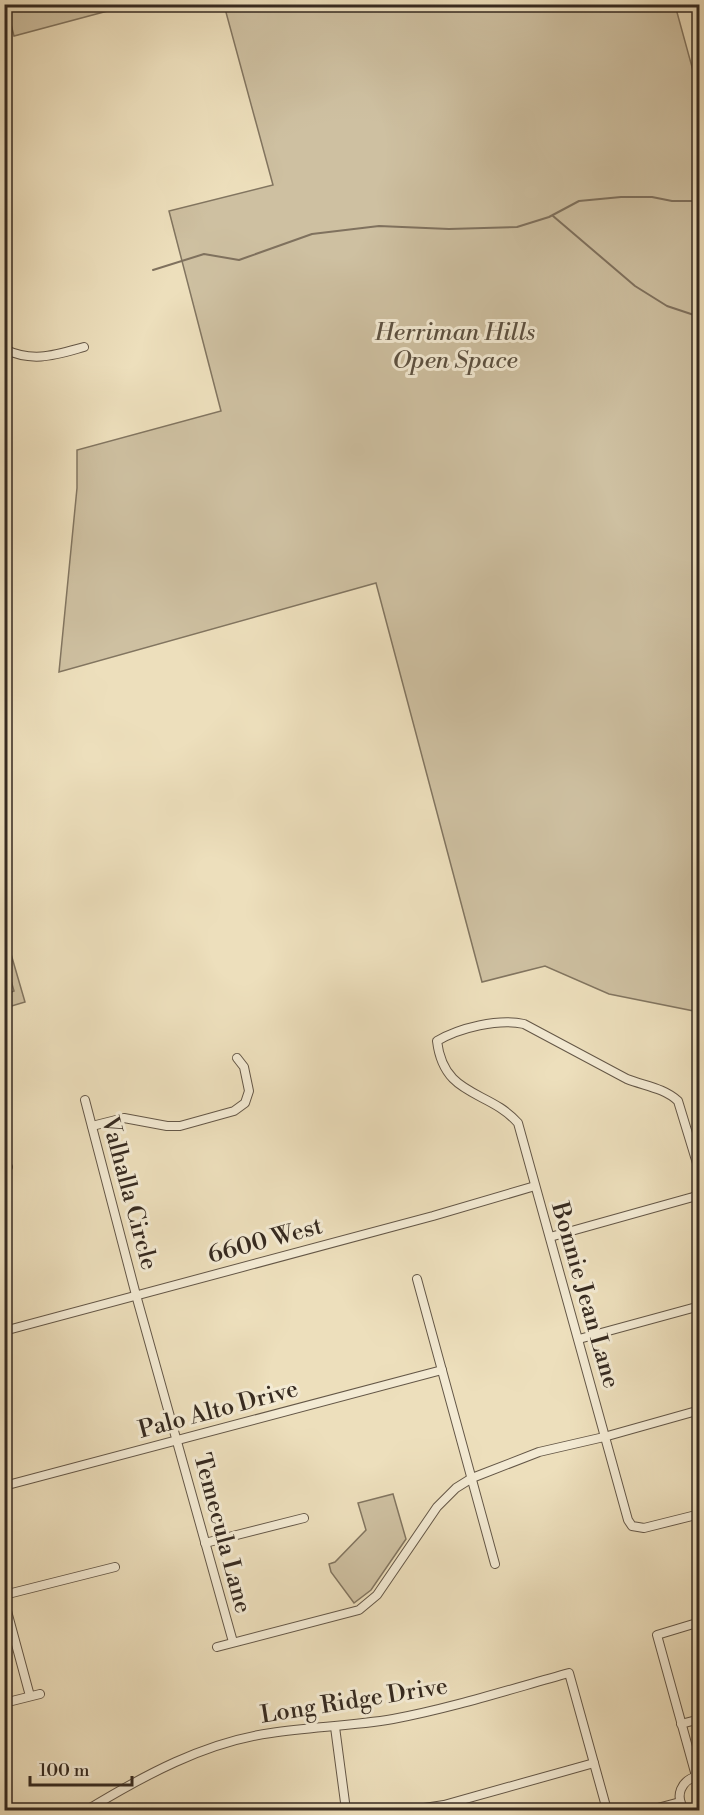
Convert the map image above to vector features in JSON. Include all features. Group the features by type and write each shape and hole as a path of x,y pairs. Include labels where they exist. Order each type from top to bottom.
{"street":[{"path":"4,349 12,353 44,358 84,347"},
{"name":"Bonnie Jean Lane","path":"699,1173 678,1101 658,1089 644,1086 524,1024 513,1021 489,1022 437,1041 454,1083 507,1112 518,1123 628,1520 632,1526 644,1528 699,1514"},
{"path":"92,1125 124,1118 167,1126 180,1126 234,1112 245,1103 249,1092 244,1067 237,1058"},
{"name":"Valhalla Circle","path":"85,1100 136,1295"},
{"name":"6600 West","path":"4,1331 433,1216 535,1186"},
{"path":"550,1237 693,1197 699,1193"},
{"path":"417,1279 495,1564"},
{"name":"Temecula Lane","path":"136,1295 233,1642"},
{"path":"579,1338 699,1306"},
{"name":"Palo Alto Drive","path":"4,1486 442,1370"},
{"path":"217,1647 359,1610 377,1594 437,1507 456,1488 472,1478 539,1452 604,1437 699,1410"},
{"path":"205,1543 304,1518"},
{"path":"4,1595 115,1567"},
{"path":"4,1600 30,1696"},
{"path":"685,1810 680,1802 681,1787 686,1781 698,1776 681,1724 657,1635 699,1622"},
{"name":"Long Ridge Drive","path":"87,1810 127,1785 227,1742 270,1733 393,1719 569,1673 607,1810"},
{"path":"4,1703 40,1694"},
{"path":"681,1724 699,1719"},
{"path":"335,1727 345,1810"},
{"path":"411,1810 444,1805 594,1763"},
{"path":"650,1810 680,1802"}],"green space":[{"path":"6,4 130,5 14,36"},
{"name":"Herriman Hills Open Space","path":"224,5 675,5 695,78 700,77 699,1012 609,994 545,966 482,982 376,583 59,672 77,488 77,450 221,411 169,211 273,185"},
{"path":"4,930 25,1002 5,1008 6,994 14,991 5,959"},
{"path":"393,1494 406,1539 371,1590 354,1603 331,1572 329,1564 335,1562 366,1530 358,1503"}],"waterway":[{"path":"153,270 204,254 239,260 312,234 379,226 449,229 517,227 549,217 579,201 621,197 700,201"},
{"path":"553,216 635,286 667,306 700,317"}]}
